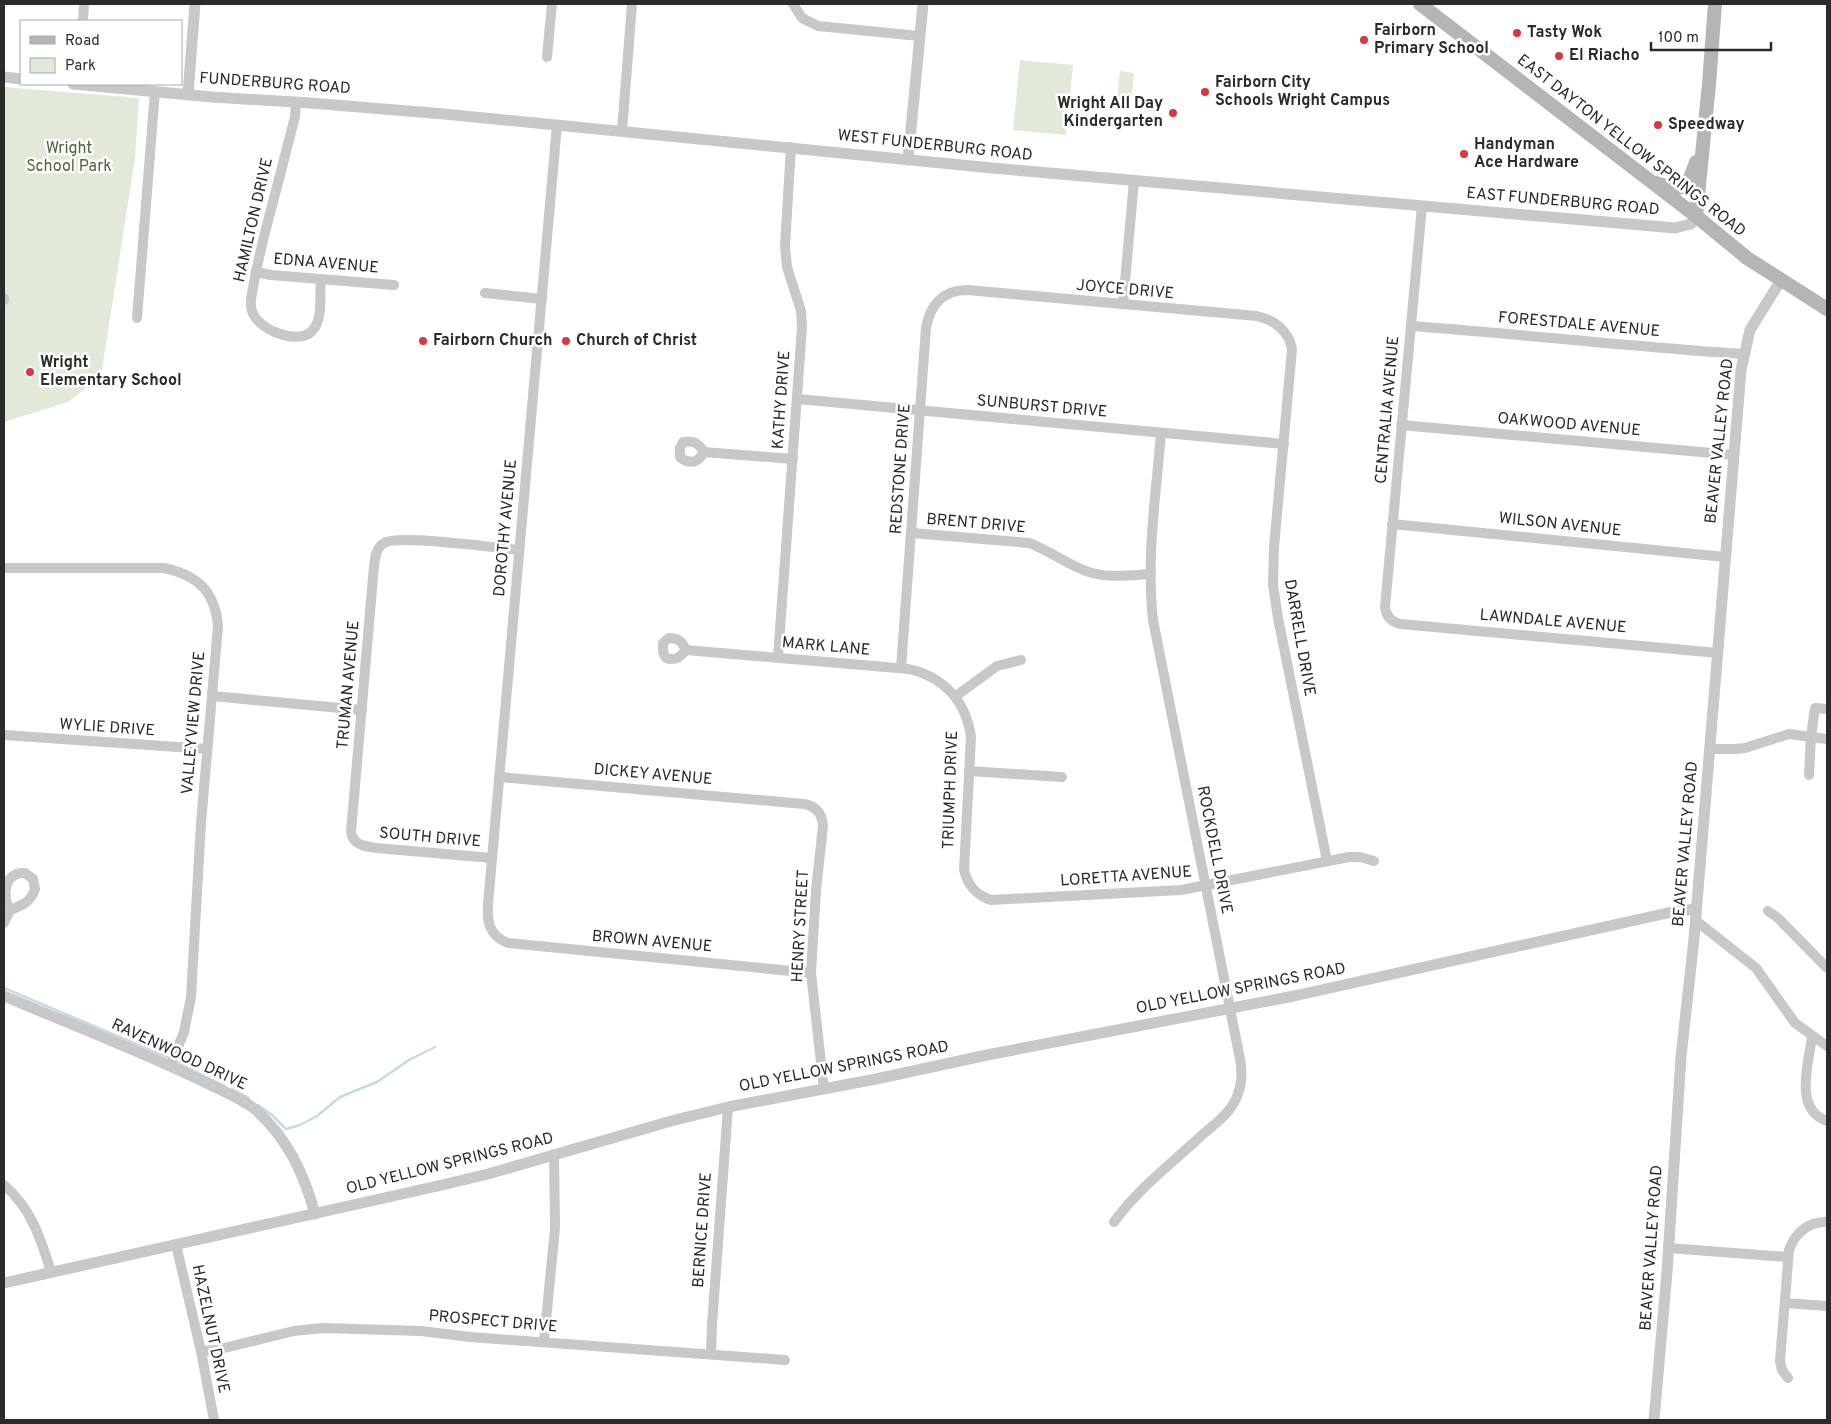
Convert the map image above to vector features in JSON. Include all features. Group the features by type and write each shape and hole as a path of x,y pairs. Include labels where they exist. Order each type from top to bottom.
{"main road":[{"name":"EAST DAYTON YELLOW SPRINGS ROAD","path":"1420,4 1696,216 1747,258 1827,309"},
{"path":"1696,216 1714,4"},
{"path":"1645,178 1673,188 1684,186 1690,179 1703,143"}],"street":[{"path":"83,20 84,4"},
{"path":"188,94 195,4"},
{"path":"547,57 552,4"},
{"path":"622,131 632,4"},
{"path":"793,4 802,18 818,26 919,36"},
{"path":"908,160 922,4"},
{"path":"4,78 20,79"},
{"name":"FUNDERBURG ROAD","path":"89,85 444,114"},
{"path":"137,318 155,91"},
{"name":"HAMILTON DRIVE","path":"296,102 295,117 256,272 250,307 255,319 269,330 294,336 308,334 316,325 319,314 321,279"},
{"name":"WEST FUNDERBURG ROAD","path":"444,114 908,160 1422,206"},
{"name":"DOROTHY AVENUE","path":"493,933 487,916 556,125"},
{"name":"KATHY DRIVE","path":"778,657 794,459 802,327 801,311 788,267 785,246 791,148"},
{"path":"1123,304 1134,181"},
{"name":"EAST FUNDERBURG ROAD","path":"1422,206 1678,228 1691,224 1696,216"},
{"name":"CENTRALIA AVENUE","path":"1388,616 1385,607 1422,206"},
{"name":"EDNA AVENUE","path":"256,272 394,285"},
{"name":"BEAVER VALLEY ROAD","path":"1654,1420 1679,1083 1696,915 1725,557 1744,354 1754,323 1780,280"},
{"name":"JOYCE DRIVE","path":"961,290 1257,316 1270,320 1283,330"},
{"name":"REDSTONE DRIVE","path":"902,668 928,321 931,310 937,302 950,292 961,290"},
{"path":"485,293 542,299"},
{"name":"FORESTDALE AVENUE","path":"1411,326 1516,334 1676,350 1744,354"},
{"name":"DARRELL DRIVE","path":"1283,330 1290,340 1292,349 1274,547 1274,593 1327,861"},
{"name":"SUNBURST DRIVE","path":"798,399 1284,444"},
{"name":"OAKWOOD AVENUE","path":"1401,425 1734,455"},
{"name":"ROCKDELL DRIVE","path":"1114,1222 1142,1189 1226,1113 1234,1103 1240,1086 1242,1066 1155,633 1151,600 1151,574 1161,433"},
{"path":"704,452 794,459"},
{"name":"WILSON AVENUE","path":"1392,524 1725,557"},
{"name":"BRENT DRIVE","path":"912,533 1029,543 1043,548 1092,573 1110,575 1151,574"},
{"name":"TRUMAN AVENUE","path":"366,847 355,842 351,832 376,553 385,542 392,540 519,550"},
{"name":"VALLEYVIEW DRIVE","path":"4,568 154,567 176,571 195,580 210,596 217,618 197,882 191,997 184,1032 170,1066"},
{"name":"LAWNDALE AVENUE","path":"1388,616 1393,622 1401,624 1718,653"},
{"name":"MARK LANE","path":"686,650 902,668 931,676 956,696"},
{"path":"956,696 997,666 1021,660"},
{"path":"212,696 362,710"},
{"name":"TRIUMPH DRIVE","path":"956,696 964,709 970,726 972,748 963,864 965,877 971,887"},
{"path":"1809,775 1815,708 1827,709"},
{"path":"1710,748 1744,748 1789,734 1827,739"},
{"name":"WYLIE DRIVE","path":"4,735 207,749"},
{"path":"969,771 1062,777"},
{"name":"DICKEY AVENUE","path":"500,777 804,804"},
{"name":"HENRY STREET","path":"804,804 818,810 822,816 823,826 816,890 811,973 824,1089"},
{"name":"SOUTH DRIVE","path":"366,847 492,858"},
{"name":"LORETTA AVENUE","path":"971,887 984,897 999,900 1180,890 1327,861 1354,857 1374,861"},
{"path":"4,923 10,910"},
{"path":"1768,911 1778,918 1827,968"},
{"name":"OLD YELLOW SPRINGS ROAD","path":"4,1283 488,1174 671,1121 728,1107 1231,1008 1672,912 1696,915"},
{"path":"1696,915 1756,968 1790,1017 1827,1046"},
{"name":"BROWN AVENUE","path":"493,933 499,939 508,943 811,973"},
{"name":"RAVENWOOD DRIVE","path":"4,996 170,1066 231,1095 255,1110 276,1131 289,1149 304,1180 314,1214"},
{"path":"1812,1036 1805,1094 1807,1103 1812,1111 1827,1121"},
{"name":"BERNICE DRIVE","path":"711,1354 728,1107"},
{"path":"544,1341 555,1228 554,1154"},
{"path":"4,1185 17,1198 31,1218 42,1240 51,1272"},
{"path":"1788,1378 1782,1370 1780,1361 1788,1257 1791,1244 1799,1232 1810,1225 1827,1222"},
{"name":"HAZELNUT DRIVE","path":"176,1245 201,1351 214,1420"},
{"path":"1668,1248 1788,1257"},
{"path":"1785,1303 1827,1306"},
{"name":"PROSPECT DRIVE","path":"201,1351 216,1350 294,1331 323,1328 421,1331 470,1337 785,1360"}],"green space":[{"path":"1020,60 1073,65 1066,135 1013,130"},
{"path":"1120,71 1134,73 1131,102 1117,100"},
{"name":"Wright School Park","path":"4,87 139,98 135,158 101,376 68,402 4,422"}],"waterway":[{"path":"4,988 167,1057"},
{"path":"258,1105 272,1115 286,1129 300,1125 317,1116 340,1097 377,1082 409,1060 435,1047"},
{"path":"178,1063 225,1086"},
{"path":"232,1089 249,1098"}],"place":[{"name":"Tasty Wok","path":"1517,33"},
{"name":"Fairborn Primary School","path":"1364,40"},
{"name":"El Riacho","path":"1559,56"},
{"name":"Fairborn City Schools Wright Campus","path":"1205,92"},
{"name":"Wright All Day Kindergarten","path":"1173,113"},
{"name":"Speedway","path":"1658,125"},
{"name":"Handyman Ace Hardware","path":"1464,154"},
{"name":"Fairborn Church","path":"423,341"},
{"name":"Church of Christ","path":"566,341"},
{"name":"Wright Elementary School","path":"30,372"}]}
